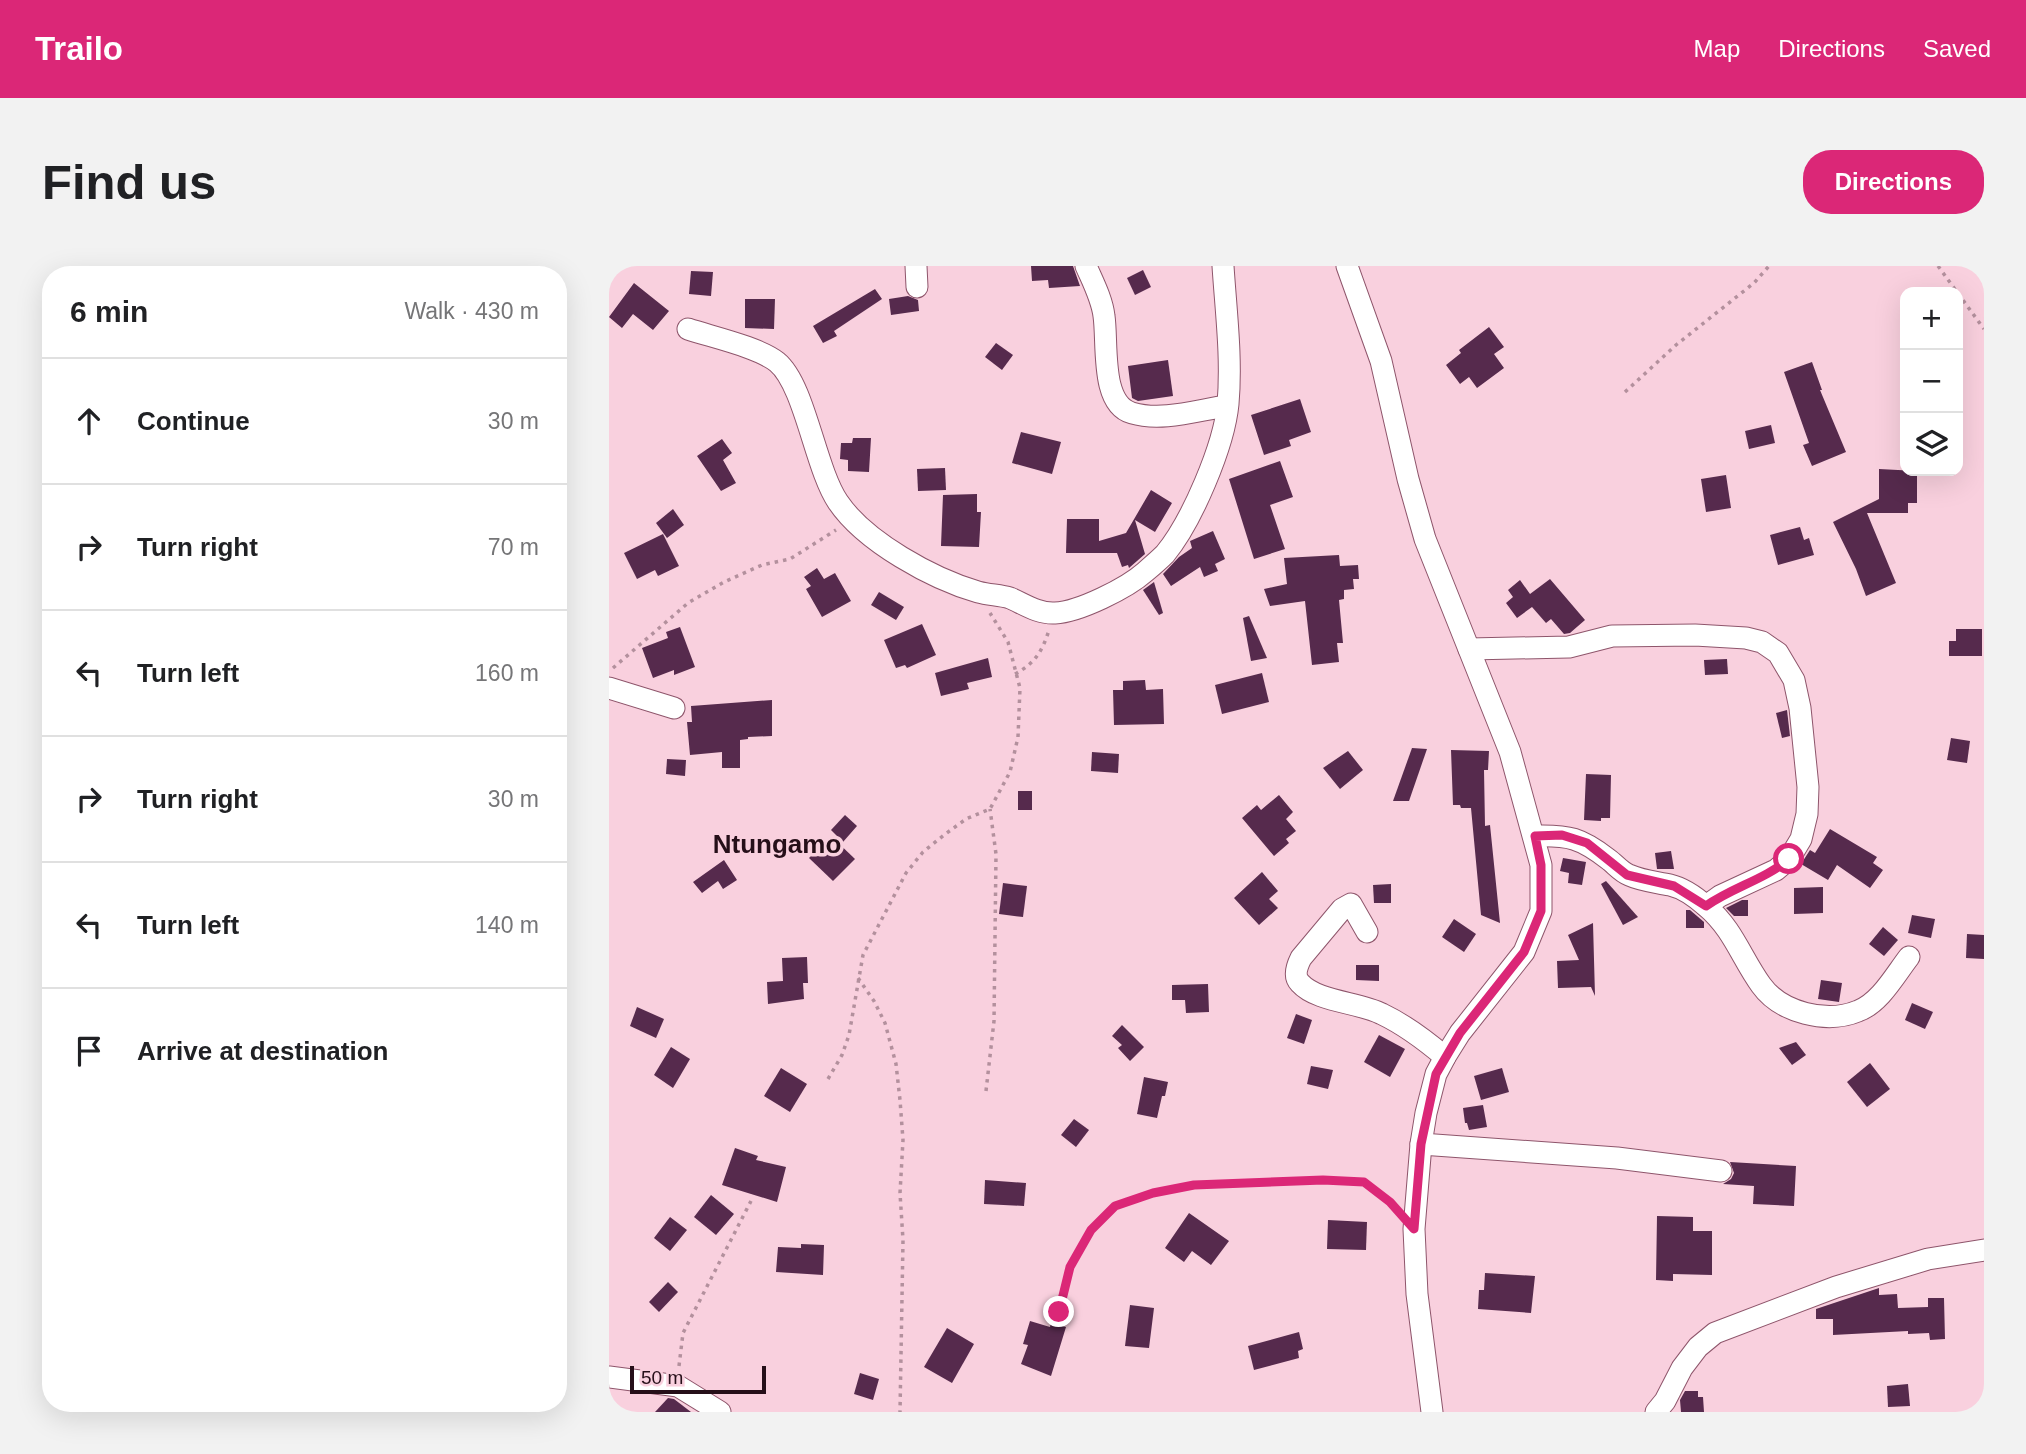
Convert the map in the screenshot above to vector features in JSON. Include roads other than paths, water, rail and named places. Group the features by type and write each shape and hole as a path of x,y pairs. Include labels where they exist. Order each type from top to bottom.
{"street":[{"path":"1086,266 1104,314 1109,382 1113,398 1120,407 1130,413 1166,415 1227,406"},
{"path":"688,329 751,349 777,362 789,377 798,396 829,488 852,519 887,549 979,593 1009,598 1029,608 1053,613 1072,610 1138,578 1164,554 1184,526 1200,494 1218,446 1227,406 1229,351 1223,266"},
{"path":"1347,266 1381,361 1408,479 1425,539 1510,752 1541,865 1541,911 1524,952 1460,1033 1445,1057 1436,1074 1421,1144 1414,1229 1417,1294 1433,1412"},
{"path":"1469,649 1569,646 1612,636 1695,635 1746,638 1762,642 1778,653 1794,680 1800,708 1808,787 1807,814 1801,839 1789,859 1776,870 1720,896 1706,906"},
{"path":"609,688 674,708"},
{"path":"1535,836 1562,835 1587,843 1627,875 1674,886 1706,906 1720,920 1743,952 1762,986 1779,1003 1804,1013 1832,1016 1858,1011 1876,999 1909,957"},
{"path":"1367,932 1351,904 1342,909 1296,966 1299,983 1314,993 1381,1013 1421,1037 1445,1057"},
{"path":"1421,1144 1617,1158 1721,1171"},
{"path":"1656,1412 1665,1401 1682,1368 1698,1347 1715,1333 1836,1287 1928,1259 1984,1250"},
{"path":"609,1377 678,1386 720,1412"}],"district":[{"name":"Ntungamo","path":"777,844"}]}
